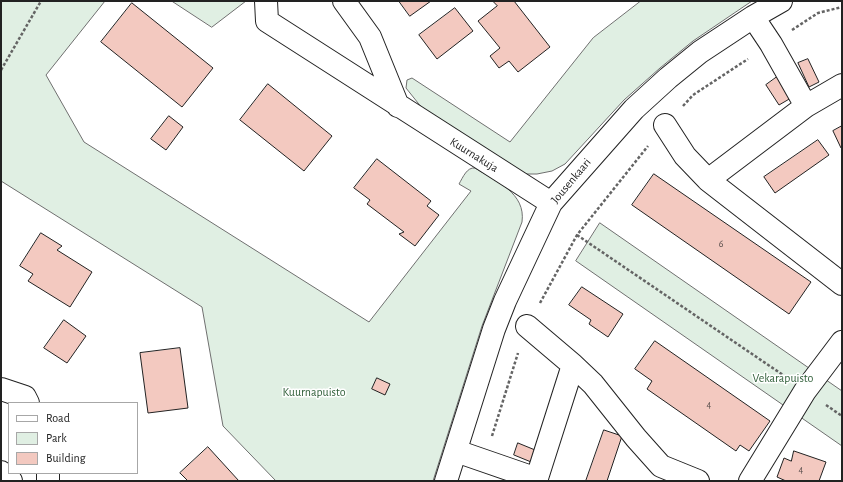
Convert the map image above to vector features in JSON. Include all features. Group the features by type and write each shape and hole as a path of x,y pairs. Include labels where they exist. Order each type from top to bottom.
{"street":[{"name":"Kuurnakuja","path":"266,1 267,21 551,203"},
{"path":"344,1 370,37 398,106"},
{"name":"Jousenkaari","path":"446,481 494,329 505,301 551,203 634,109 668,78 700,52 753,17 781,1"},
{"path":"753,17 771,44 806,106"},
{"path":"708,180 806,106 842,85"},
{"path":"665,125 685,156 708,180 842,284"},
{"path":"527,326 593,384 636,438 662,466 698,481"},
{"path":"750,481 805,391 842,342"},
{"path":"456,450 537,480 573,365"},
{"path":"1,389 25,397 28,402"},
{"path":"1,472 11,481"}],"path":[{"path":"1,70 41,1"},
{"path":"484,460 527,326 576,235 665,125"},
{"path":"576,235 842,416"}],"green space":[{"name":"Kuurnapuisto","path":"1,1 105,1 46,75 84,142 369,322 471,191 459,184 467,171 475,168 508,189 519,203 522,212 522,222 482,326 433,481 276,481 223,426 202,307 1,181"},
{"path":"172,1 246,1 212,27"},
{"path":"641,1 752,1 693,41 660,68 624,100 565,164 552,171 537,174 525,174 426,113 406,88 407,80 412,78 510,142 593,38"},
{"name":"Vekarapuisto","path":"600,223 842,391 842,446 576,261"}],"building":[{"path":"399,1 431,1 410,16"},
{"path":"493,1 514,1 550,47 518,72 509,61 499,68 490,56 500,48 478,21 497,6"},
{"path":"132,3 213,68 182,107 101,42"},
{"path":"455,8 473,31 437,59 419,35"},
{"path":"808,59 819,82 809,87 798,63"},
{"path":"777,77 791,98 779,105 766,85"},
{"path":"268,84 332,136 304,171 240,120"},
{"path":"169,116 183,127 166,150 151,139"},
{"path":"842,126 842,148 841,148 833,131"},
{"path":"818,140 829,155 775,193 764,177"},
{"path":"377,159 431,201 427,206 439,215 415,246 399,234 404,232 367,204 370,200 354,188"},
{"path":"654,174 811,282 789,314 632,205"},
{"path":"41,233 62,246 57,250 92,272 70,307 28,281 33,274 20,266"},
{"path":"582,287 623,314 608,337 589,324 591,320 569,305"},
{"path":"64,320 86,336 67,363 44,348"},
{"path":"655,341 770,421 749,451 740,445 736,451 647,389 652,381 635,369"},
{"path":"180,348 188,408 148,413 140,353"},
{"path":"377,378 390,384 385,395 372,389"},
{"path":"604,430 622,436 607,481 586,481"},
{"path":"518,443 540,452 536,464 514,455"},
{"path":"208,447 239,481 188,481 180,473"},
{"path":"794,451 826,462 819,481 786,481 777,477 784,458 791,461"}]}
